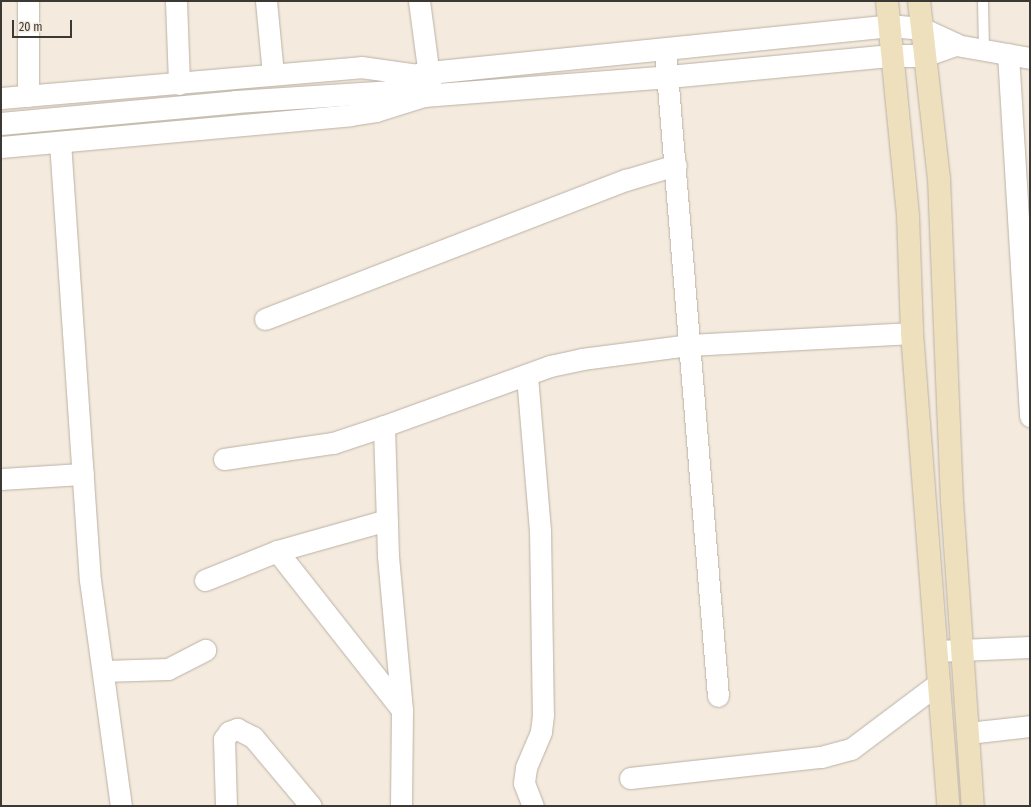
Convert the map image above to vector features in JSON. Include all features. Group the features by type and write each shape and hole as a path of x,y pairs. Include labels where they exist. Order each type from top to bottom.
{"main road":[{"path":"887,1 908,216 912,333 948,806"},
{"path":"919,1 924,56 939,178 952,501 973,806"}],"street":[{"path":"28,1 28,96"},
{"path":"176,1 179,84"},
{"path":"266,1 273,74"},
{"path":"419,1 427,96"},
{"path":"1,98 179,84 273,74 361,67 424,74 889,26 922,29 956,45 1030,58"},
{"path":"1,124 236,102 389,92 427,96 670,77 892,56 924,56 956,45"},
{"path":"666,49 670,77 718,696"},
{"path":"1008,54 1030,416"},
{"path":"389,92 424,74"},
{"path":"1,147 351,115 376,111 427,96"},
{"path":"60,142 90,580 121,806"},
{"path":"265,319 626,180 676,165"},
{"path":"224,459 333,443 384,426 466,395 527,376 550,366 582,359 690,345 912,333"},
{"path":"527,376 540,530 543,708 541,732 526,768 524,783 533,806"},
{"path":"384,426 387,520 402,710 401,806"},
{"path":"1,478 83,474"},
{"path":"205,580 277,551 387,520"},
{"path":"277,551 402,710"},
{"path":"937,651 1030,648"},
{"path":"103,671 168,670 205,650"},
{"path":"630,778 821,757 851,749 939,683"},
{"path":"968,733 1030,726"},
{"path":"226,806 224,739 229,732 237,729 253,737 311,806"}],"lane":[{"path":"983,1 984,50"}]}
